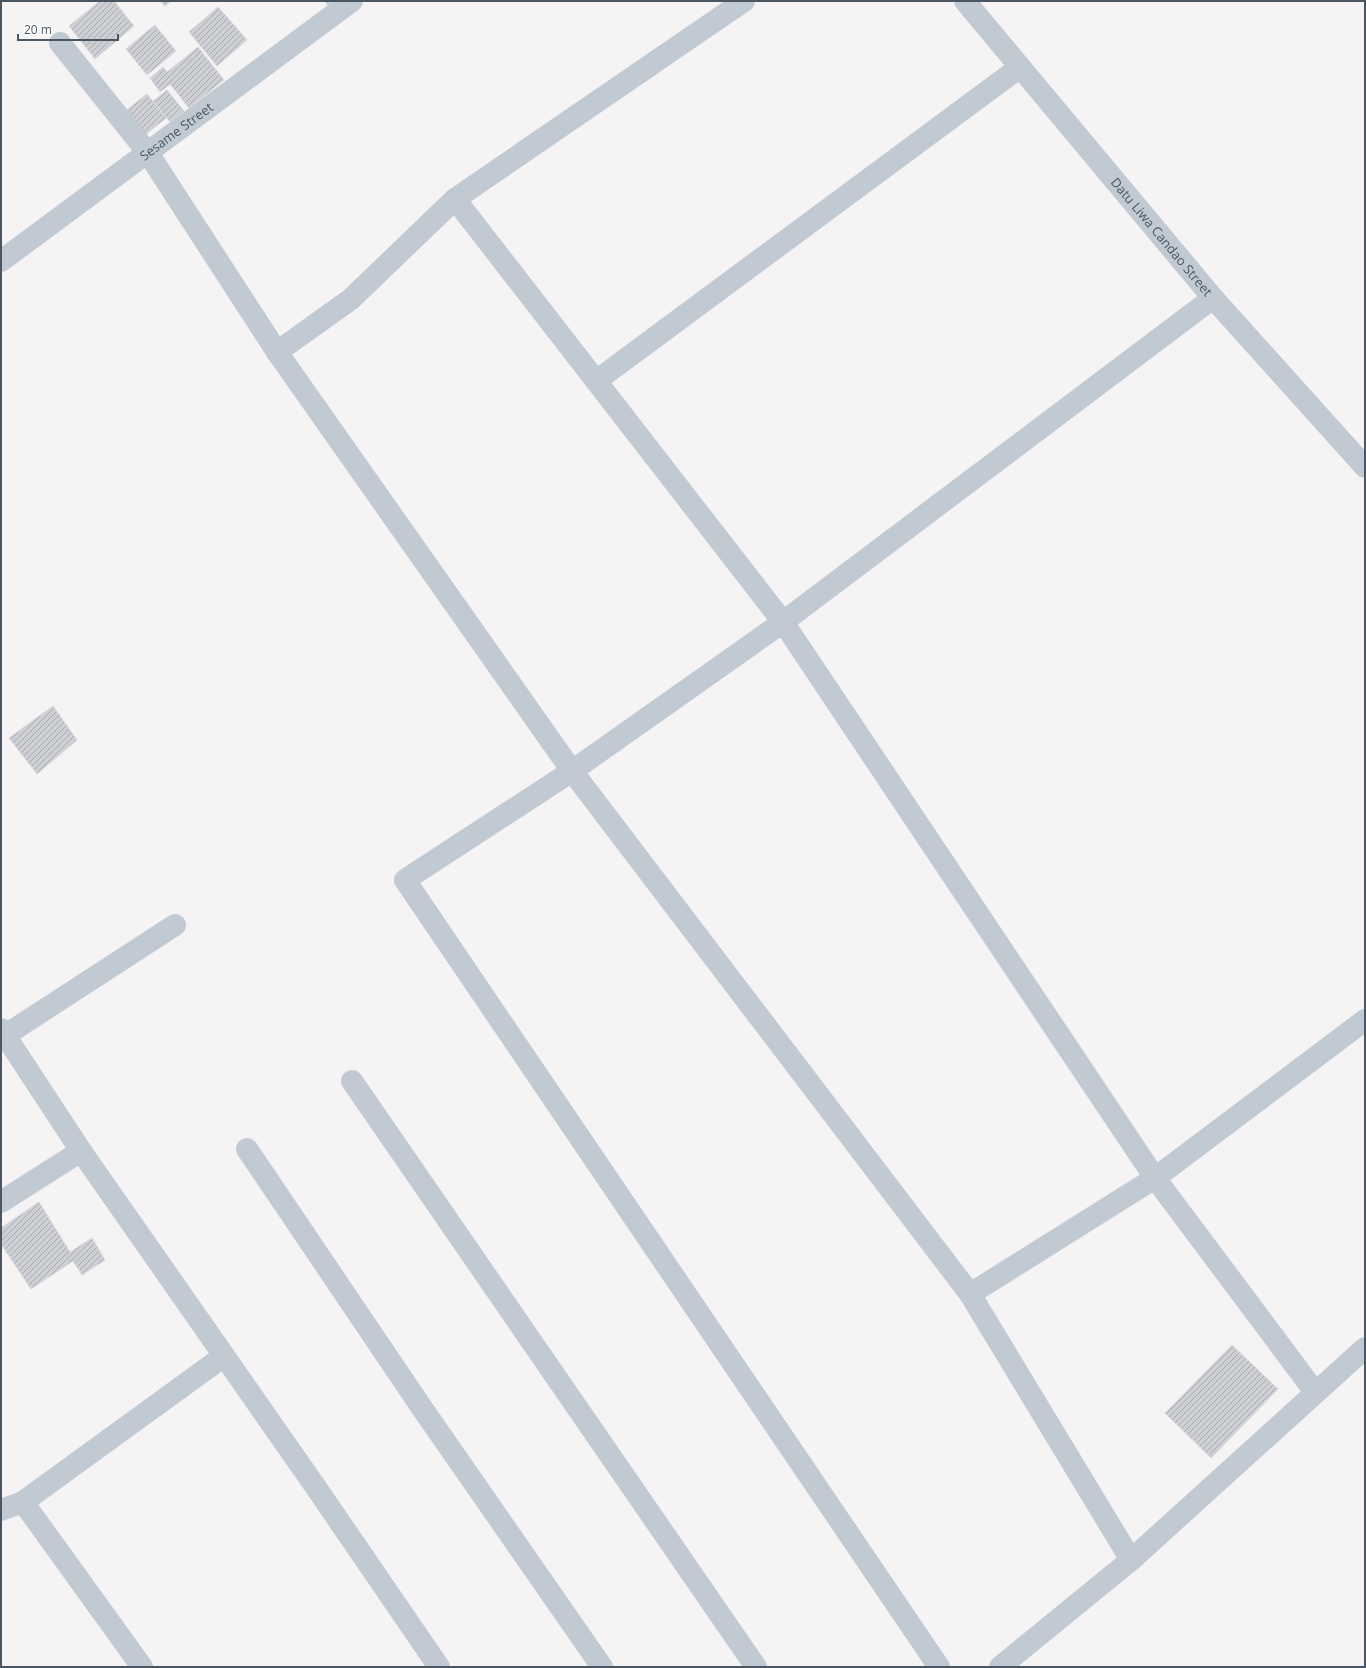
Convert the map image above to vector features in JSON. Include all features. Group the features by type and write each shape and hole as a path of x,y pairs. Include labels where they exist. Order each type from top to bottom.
{"street":[{"name":"Sesame Street","path":"1,261 352,1"},
{"path":"277,352 351,299 454,199 744,1"},
{"name":"Datu Liwa Candao Street","path":"965,1 1213,298 1365,466"},
{"path":"60,43 148,153 277,352 572,771 970,1294 1131,1560"},
{"path":"596,381 1020,67"},
{"path":"454,199 783,622 1156,1178 1315,1392"},
{"path":"939,1667 405,880 572,771 783,622 1213,298"},
{"path":"175,925 2,1034 81,1151 439,1667"},
{"path":"970,1294 1156,1178 1365,1020"},
{"path":"352,1081 756,1667"},
{"path":"247,1149 422,1408 602,1667"},
{"path":"1,1202 81,1151"},
{"path":"1000,1667 1131,1560 1365,1348"},
{"path":"1,1510 23,1502 224,1356"},
{"path":"23,1502 142,1667"}],"building":[{"path":"100,1 114,1 134,26 95,59 69,26"},
{"path":"160,1 171,1 165,6"},
{"path":"325,1 337,1 329,7"},
{"path":"218,7 247,40 217,66 189,32"},
{"path":"155,25 176,51 147,75 126,49"},
{"path":"198,47 224,80 189,108 170,84 160,92 150,78 163,67 167,72"},
{"path":"167,90 184,111 170,122 153,101"},
{"path":"147,94 166,118 139,140 120,115"},
{"path":"53,706 77,740 37,774 9,738"},
{"path":"39,1202 70,1252 92,1238 105,1260 82,1275 73,1261 31,1289 1,1244 1,1228"},
{"path":"1232,1345 1278,1389 1211,1458 1165,1413"}]}
